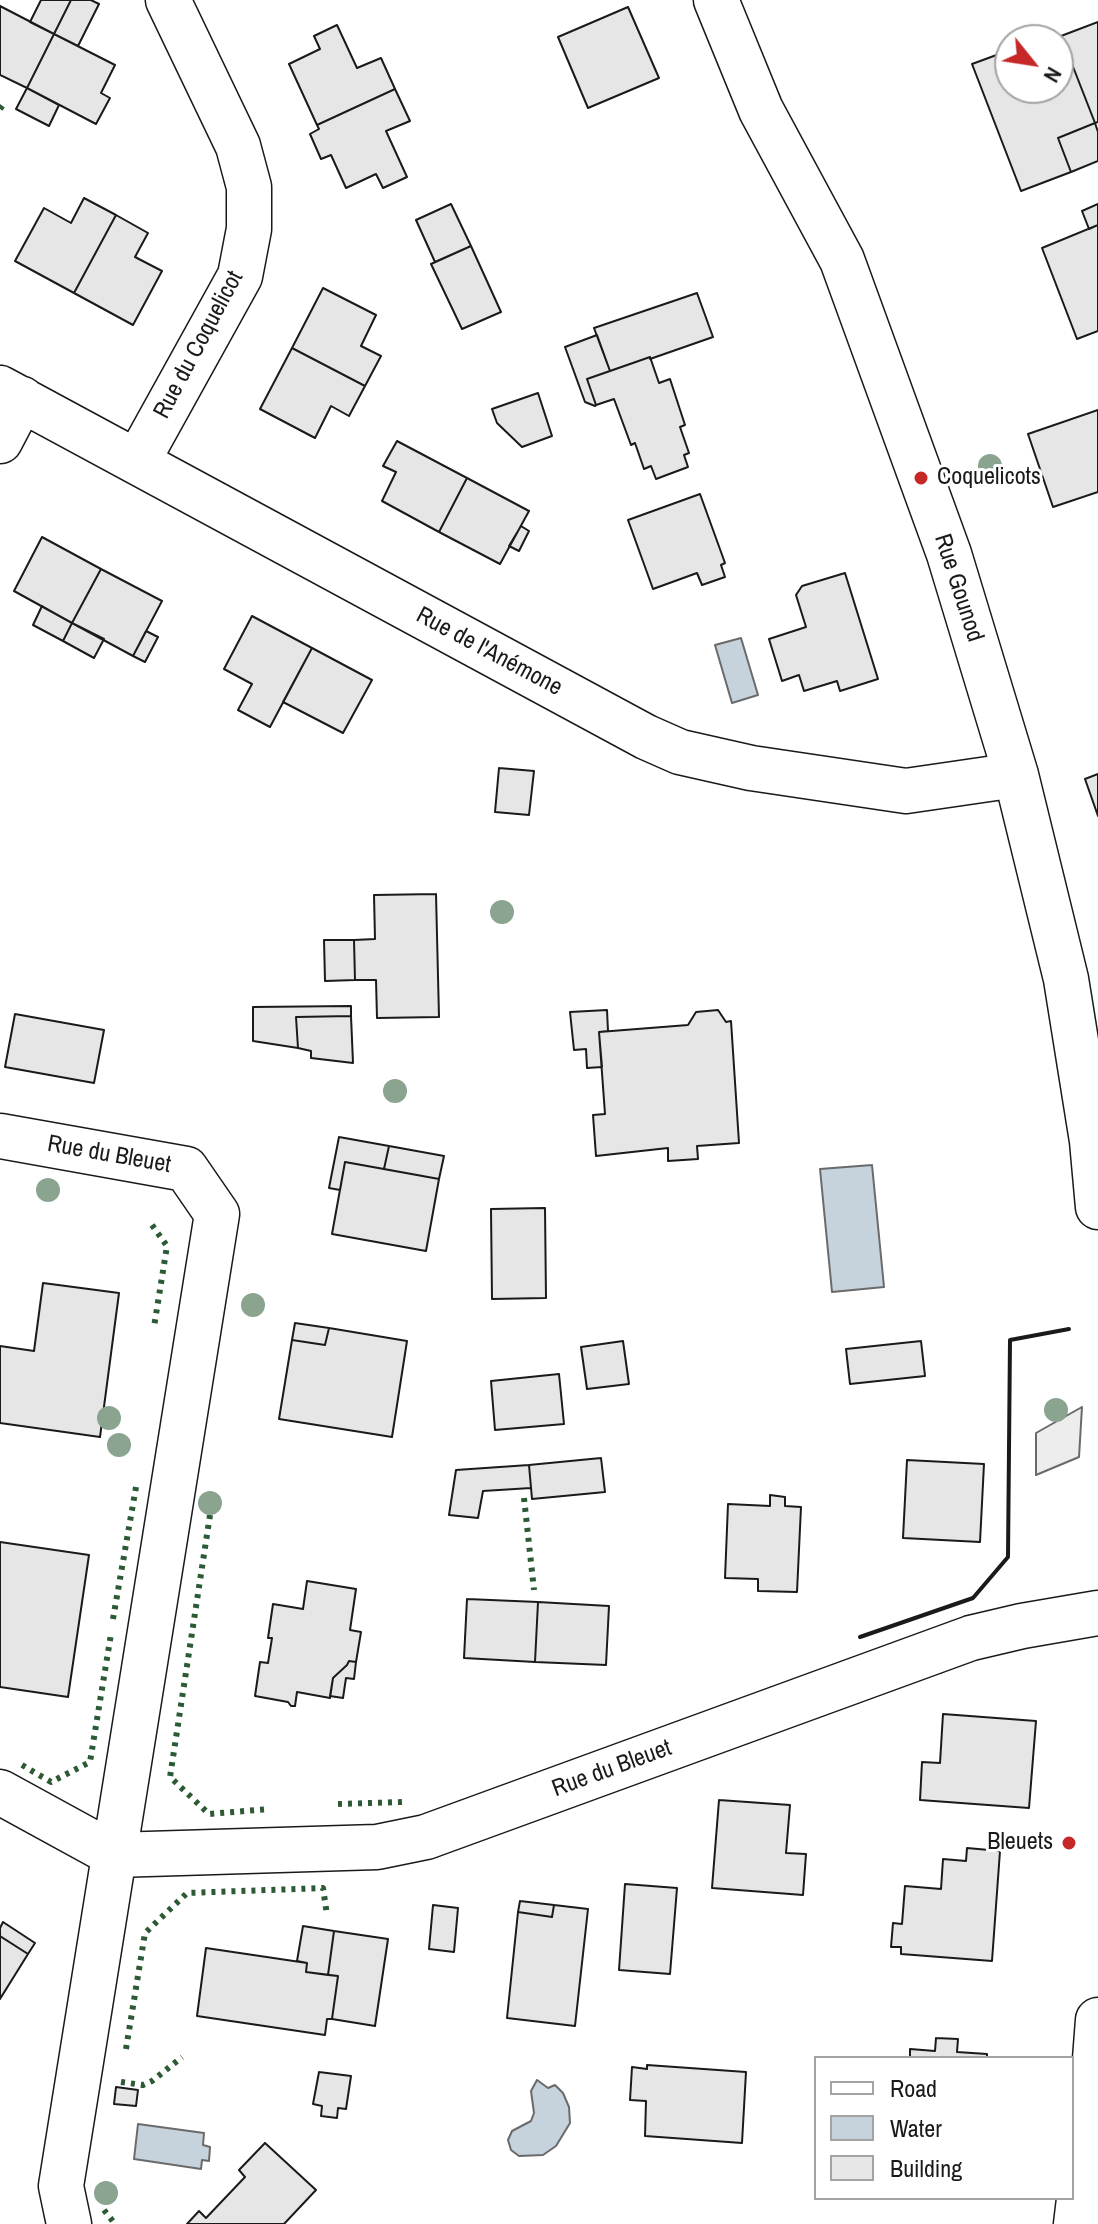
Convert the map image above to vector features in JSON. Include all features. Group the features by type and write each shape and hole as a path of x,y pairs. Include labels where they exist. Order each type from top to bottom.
{"street":[{"name":"Rue du Coquelicot","path":"137,462 240,276 249,229 249,187 238,146 168,0"},
{"name":"Rue Gounod","path":"716,0 761,110 842,260 949,554 1016,775 1066,979 1092,1141 1098,1207"},
{"name":"Rue de l'Anémone","path":"11,394 646,737 680,752 751,768 906,791 1016,775"},
{"path":"0,441 11,394"},
{"name":"Rue du Bleuet","path":"0,1136 186,1169 217,1214 61,2186 69,2224"},
{"name":"Rue du Bleuet","path":"115,1855 377,1847 426,1837 971,1638 1098,1613"},
{"path":"0,1792 115,1855"},
{"path":"1076,2224 1098,2020"}],"shaded area":[{"path":"1082,1407 1079,1457 1036,1475 1036,1433"}],"water":[{"path":"741,638 758,695 732,703 715,645"},
{"path":"872,1165 884,1287 832,1292 820,1169"},
{"path":"537,2080 548,2088 555,2085 563,2093 569,2107 570,2123 556,2146 543,2155 519,2156 511,2150 508,2140 512,2131 531,2121 534,2113 531,2091"},
{"path":"138,2124 204,2133 203,2145 210,2147 209,2161 202,2160 201,2169 134,2159"}],"building":[{"path":"41,0 71,0 54,34 30,22"},
{"path":"71,0 91,0 99,4 78,46 54,34"},
{"path":"0,6 54,34 27,88 0,75"},
{"path":"628,7 659,78 588,108 558,37"},
{"path":"1098,22 1098,122 1095,123 1074,69 1074,31"},
{"path":"337,25 357,68 381,58 395,89 317,125 289,64 320,49 314,36"},
{"path":"54,34 115,65 101,93 110,98 96,124 27,88"},
{"path":"994,56 994,104 1074,104 1074,69 1095,123 1058,138 1071,172 1021,191 972,64"},
{"path":"27,88 59,105 49,126 16,109"},
{"path":"395,89 410,121 386,131 407,177 383,188 376,174 346,188 331,155 321,159 310,134 319,129 317,125"},
{"path":"1095,123 1098,161 1071,172 1058,138"},
{"path":"84,198 116,215 74,293 15,261 44,208 71,223"},
{"path":"451,204 471,246 435,262 416,220"},
{"path":"1098,204 1098,225 1089,229 1082,211"},
{"path":"116,215 148,233 135,257 162,271 133,325 74,293"},
{"path":"1098,225 1098,331 1077,339 1042,248"},
{"path":"471,246 501,312 462,329 431,264"},
{"path":"323,288 376,315 361,346 381,356 365,386 292,348"},
{"path":"697,293 713,337 610,371 594,328"},
{"path":"597,335 610,371 587,379 595,406 585,402 565,347"},
{"path":"292,348 365,386 349,416 331,406 315,438 260,409"},
{"path":"650,357 659,383 670,379 685,425 680,427 689,453 684,455 688,467 656,479 651,466 644,469 635,443 631,445 614,399 596,405 587,379"},
{"path":"538,393 552,436 522,447 497,423 492,409"},
{"path":"1098,410 1098,492 1053,507 1028,434"},
{"path":"397,441 467,478 439,532 382,501 396,472 383,466"},
{"path":"467,478 529,511 500,564 439,532"},
{"path":"700,494 725,563 721,565 725,577 702,585 697,573 653,589 628,520"},
{"path":"521,526 529,531 519,551 509,546"},
{"path":"42,537 101,569 72,623 14,591"},
{"path":"101,569 162,601 133,656 72,623"},
{"path":"845,573 878,679 840,691 837,681 804,691 799,675 782,681 769,639 806,627 796,595 802,586"},
{"path":"42,606 72,623 63,641 33,625"},
{"path":"252,616 312,648 270,727 238,710 252,684 224,669"},
{"path":"72,623 104,639 94,658 63,641"},
{"path":"146,631 158,637 145,662 133,656"},
{"path":"312,648 372,680 343,733 283,702"},
{"path":"499,768 534,771 529,815 495,812"},
{"path":"1098,774 1098,816 1085,779"},
{"path":"436,894 439,1017 377,1018 376,980 355,980 354,940 375,939 374,895"},
{"path":"324,940 354,940 355,980 325,981"},
{"path":"351,1006 351,1016 296,1017 298,1048 253,1041 253,1007"},
{"path":"607,1010 608,1031 599,1032 602,1067 587,1068 586,1049 574,1050 570,1012"},
{"path":"718,1010 726,1022 731,1021 739,1143 697,1146 698,1159 668,1161 668,1148 596,1156 593,1115 605,1114 599,1032 688,1025 696,1012"},
{"path":"15,1014 104,1030 94,1083 5,1067"},
{"path":"351,1016 353,1063 311,1058 311,1051 298,1048 296,1017"},
{"path":"339,1137 389,1146 384,1169 345,1162 340,1190 329,1188"},
{"path":"389,1146 444,1156 439,1179 384,1169"},
{"path":"345,1162 439,1179 426,1251 332,1234"},
{"path":"545,1208 546,1298 492,1299 491,1209"},
{"path":"43,1283 119,1293 100,1437 0,1423 0,1346 34,1351"},
{"path":"295,1323 329,1328 325,1345 292,1340"},
{"path":"329,1328 407,1341 392,1437 279,1419 292,1340 325,1345"},
{"path":"623,1341 629,1384 587,1389 581,1347"},
{"path":"921,1341 925,1376 850,1384 846,1349"},
{"path":"559,1374 564,1424 495,1430 491,1381"},
{"path":"601,1458 605,1492 532,1499 529,1465"},
{"path":"907,1460 984,1464 980,1542 903,1538"},
{"path":"529,1465 531,1488 483,1491 478,1518 449,1515 456,1470"},
{"path":"770,1495 785,1497 785,1506 801,1507 797,1592 758,1591 758,1579 725,1578 728,1504 770,1506"},
{"path":"0,1542 89,1555 68,1697 0,1687"},
{"path":"307,1581 356,1589 350,1630 361,1632 356,1662 349,1661 333,1678 330,1698 297,1692 295,1706 291,1706 288,1702 255,1696 260,1662 268,1663 273,1604 303,1609"},
{"path":"467,1599 538,1602 535,1662 464,1658"},
{"path":"538,1602 609,1606 606,1665 535,1662"},
{"path":"349,1661 356,1662 354,1679 346,1678 343,1698 330,1696 333,1678"},
{"path":"943,1714 1036,1721 1029,1808 920,1800 922,1762 940,1763"},
{"path":"719,1800 790,1805 786,1853 806,1854 803,1895 712,1888"},
{"path":"967,1848 1000,1851 992,1961 901,1954 901,1947 891,1947 893,1923 902,1924 905,1886 941,1889 943,1859 966,1861"},
{"path":"625,1884 677,1888 670,1974 619,1970"},
{"path":"520,1901 554,1905 552,1917 518,1912"},
{"path":"433,1905 458,1908 454,1952 429,1949"},
{"path":"554,1905 588,1909 575,2026 507,2018 518,1912 552,1917"},
{"path":"3,1922 35,1943 28,1954 0,1936"},
{"path":"303,1926 334,1931 328,1975 306,1972 307,1963 297,1961"},
{"path":"334,1931 388,1939 375,2026 332,2019 338,1976 328,1975"},
{"path":"0,1936 28,1954 0,1999"},
{"path":"206,1948 307,1963 306,1972 338,1976 332,2019 327,2019 325,2035 197,2016"},
{"path":"936,2038 958,2039 957,2052 987,2056 910,2056 910,2049 935,2051"},
{"path":"647,2065 746,2072 742,2143 645,2136 646,2101 630,2100 632,2067 647,2069"},
{"path":"319,2072 351,2076 346,2109 338,2108 337,2118 321,2116 322,2106 313,2104"},
{"path":"116,2087 138,2090 136,2106 114,2104"},
{"path":"265,2143 316,2190 284,2224 187,2224 199,2211 206,2218 245,2177 239,2170"}],"hedge":[{"path":"0,109 3,105"},
{"path":"152,1225 167,1246 154,1327"},
{"path":"113,1619 136,1487"},
{"path":"524,1498 534,1590"},
{"path":"210,1515 170,1777 209,1814 269,1809"},
{"path":"22,1765 51,1782 90,1762 111,1634"},
{"path":"338,1804 402,1802"},
{"path":"126,2049 145,1933 187,1893 323,1888 327,1915"},
{"path":"121,2082 143,2085 182,2057"},
{"path":"104,2210 115,2224"}],"wall":[{"path":"860,1637 973,1598 1008,1557 1010,1340 1069,1329"}],"place":[{"name":"Coquelicots","path":"921,478"},
{"name":"Bleuets","path":"1069,1843"}]}
